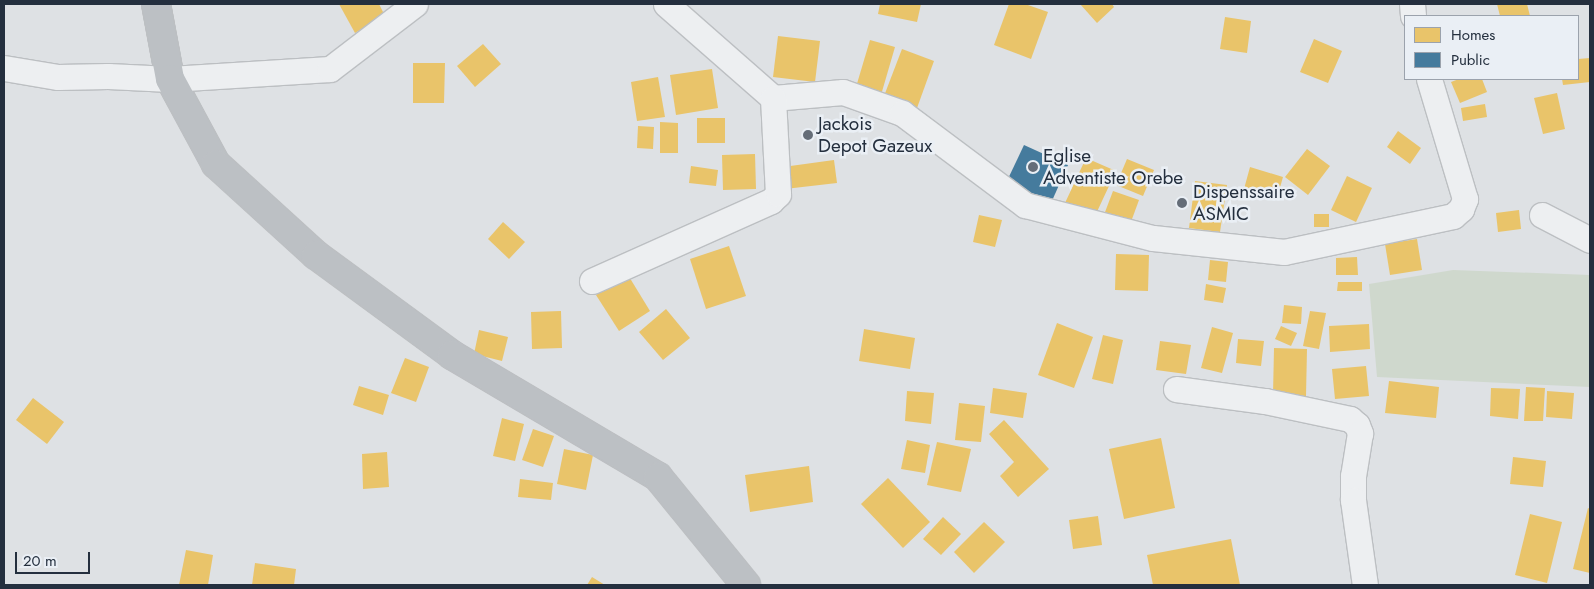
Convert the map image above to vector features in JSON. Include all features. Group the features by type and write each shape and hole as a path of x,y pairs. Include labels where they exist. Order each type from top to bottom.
{"street":[{"path":"156,4 170,79 216,164 316,255 452,355 658,477 746,585"},
{"path":"4,68 58,77 108,76 170,79 330,69 415,4"},
{"path":"592,281 771,201 778,194 772,98 666,4"},
{"path":"772,98 843,92 902,113 1025,205 1153,238 1284,252 1452,216 1461,208 1465,199 1429,80"},
{"path":"1542,215 1590,240"},
{"path":"1176,390 1265,401 1350,419 1357,425 1360,433 1353,476 1353,500 1365,585"}],"shaded area":[{"path":"1453,270 1590,275 1590,387 1377,377 1369,284"}],"building: Homes":[{"path":"339,4 379,4 385,16 355,33"},
{"path":"880,4 921,4 917,22 878,14"},
{"path":"1009,4 1025,4 1048,12 1031,59 994,45"},
{"path":"1080,4 1112,4 1114,7 1097,23"},
{"path":"1497,4 1527,4 1530,15 1500,15"},
{"path":"1225,17 1251,21 1247,53 1220,49"},
{"path":"778,36 820,41 815,82 773,77"},
{"path":"1314,39 1342,51 1328,83 1300,72"},
{"path":"870,40 895,47 881,95 856,87"},
{"path":"483,44 501,64 475,87 457,66"},
{"path":"902,49 934,61 917,108 884,96"},
{"path":"1590,58 1590,82 1563,85 1562,80 1579,80 1579,59"},
{"path":"413,63 445,63 444,103 413,103"},
{"path":"712,69 718,108 676,115 670,75"},
{"path":"658,77 665,117 637,121 631,82"},
{"path":"1456,80 1482,80 1487,92 1460,103 1451,82"},
{"path":"1557,93 1565,129 1543,134 1534,98"},
{"path":"1485,104 1487,117 1463,121 1461,108"},
{"path":"697,118 725,118 725,143 697,143"},
{"path":"660,122 678,123 678,153 660,153"},
{"path":"638,126 654,127 653,149 637,148"},
{"path":"1398,131 1421,148 1410,164 1387,147"},
{"path":"1307,149 1330,166 1308,195 1285,177"},
{"path":"755,154 756,189 723,190 722,155"},
{"path":"1086,158 1116,171 1095,216 1065,203"},
{"path":"1127,159 1154,170 1143,196 1116,185"},
{"path":"834,160 837,183 785,189 783,167"},
{"path":"691,166 718,170 716,186 689,183"},
{"path":"1250,167 1283,177 1277,198 1244,189"},
{"path":"1347,176 1372,188 1356,222 1331,210"},
{"path":"1195,181 1227,185 1220,232 1189,228"},
{"path":"1113,191 1139,200 1128,230 1102,220"},
{"path":"1519,210 1521,229 1498,232 1496,213"},
{"path":"1314,214 1329,214 1329,227 1314,227"},
{"path":"979,215 1002,220 995,247 973,242"},
{"path":"503,222 525,242 509,259 488,239"},
{"path":"1417,239 1422,270 1390,275 1385,244"},
{"path":"729,246 746,296 706,309 690,259"},
{"path":"1116,254 1149,255 1148,291 1115,290"},
{"path":"1357,257 1358,275 1336,275 1336,258"},
{"path":"1210,260 1228,262 1226,282 1208,280"},
{"path":"628,275 650,311 619,331 596,295"},
{"path":"1338,282 1362,282 1362,291 1337,291"},
{"path":"1206,284 1226,288 1223,303 1204,300"},
{"path":"1284,305 1302,307 1301,324 1282,323"},
{"path":"666,309 690,338 663,360 639,332"},
{"path":"561,311 562,348 532,349 531,312"},
{"path":"1310,311 1326,313 1319,349 1303,346"},
{"path":"1057,323 1093,337 1074,388 1038,375"},
{"path":"1369,324 1370,349 1330,352 1329,326"},
{"path":"1281,326 1297,333 1291,346 1275,339"},
{"path":"1212,327 1233,333 1222,373 1201,368"},
{"path":"864,329 915,338 910,369 859,361"},
{"path":"479,330 508,337 502,361 474,354"},
{"path":"1103,335 1123,340 1113,384 1092,379"},
{"path":"1238,339 1264,341 1261,366 1236,363"},
{"path":"1160,341 1191,345 1186,374 1156,370"},
{"path":"1274,348 1307,349 1306,396 1273,395"},
{"path":"405,358 429,367 416,402 391,393"},
{"path":"1366,366 1369,396 1335,399 1332,369"},
{"path":"1389,381 1439,387 1436,418 1385,413"},
{"path":"359,386 389,395 383,415 353,405"},
{"path":"1526,387 1545,388 1543,421 1524,421"},
{"path":"993,388 1027,393 1023,418 990,413"},
{"path":"1491,388 1520,389 1518,419 1490,416"},
{"path":"907,391 934,393 931,424 905,421"},
{"path":"1547,391 1574,393 1572,419 1546,417"},
{"path":"33,398 64,422 47,444 16,420"},
{"path":"959,403 985,406 981,442 955,440"},
{"path":"502,418 524,424 515,461 493,456"},
{"path":"1004,420 1049,469 1018,497 1000,476 1014,462 989,434"},
{"path":"533,429 554,436 543,467 522,460"},
{"path":"1161,438 1175,508 1124,519 1109,449"},
{"path":"907,440 930,445 925,473 901,469"},
{"path":"937,442 971,449 961,492 927,485"},
{"path":"564,449 593,455 586,490 557,484"},
{"path":"387,452 389,487 363,489 362,454"},
{"path":"1513,457 1546,461 1543,487 1510,484"},
{"path":"809,466 813,502 750,512 745,475"},
{"path":"888,478 930,522 903,548 861,504"},
{"path":"520,479 553,483 551,500 518,497"},
{"path":"1588,508 1590,509 1590,573 1573,569"},
{"path":"1530,514 1562,522 1547,583 1515,575"},
{"path":"1098,516 1102,545 1073,549 1069,520"},
{"path":"943,517 961,534 941,555 923,539"},
{"path":"984,522 1005,542 974,573 954,552"},
{"path":"1231,539 1240,585 1153,585 1147,555"},
{"path":"186,550 213,555 208,585 179,585"},
{"path":"255,563 296,569 294,585 252,585"},
{"path":"592,577 605,585 587,585"}],"building: Public":[{"path":"1024,145 1068,165 1051,203 1006,183"}],"place":[{"name":"Jackois Depot Gazeux","path":"808,135"},
{"name":"Eglise Adventiste Orebe","path":"1033,167"},
{"name":"Dispenssaire ASMIC","path":"1182,203"}]}
